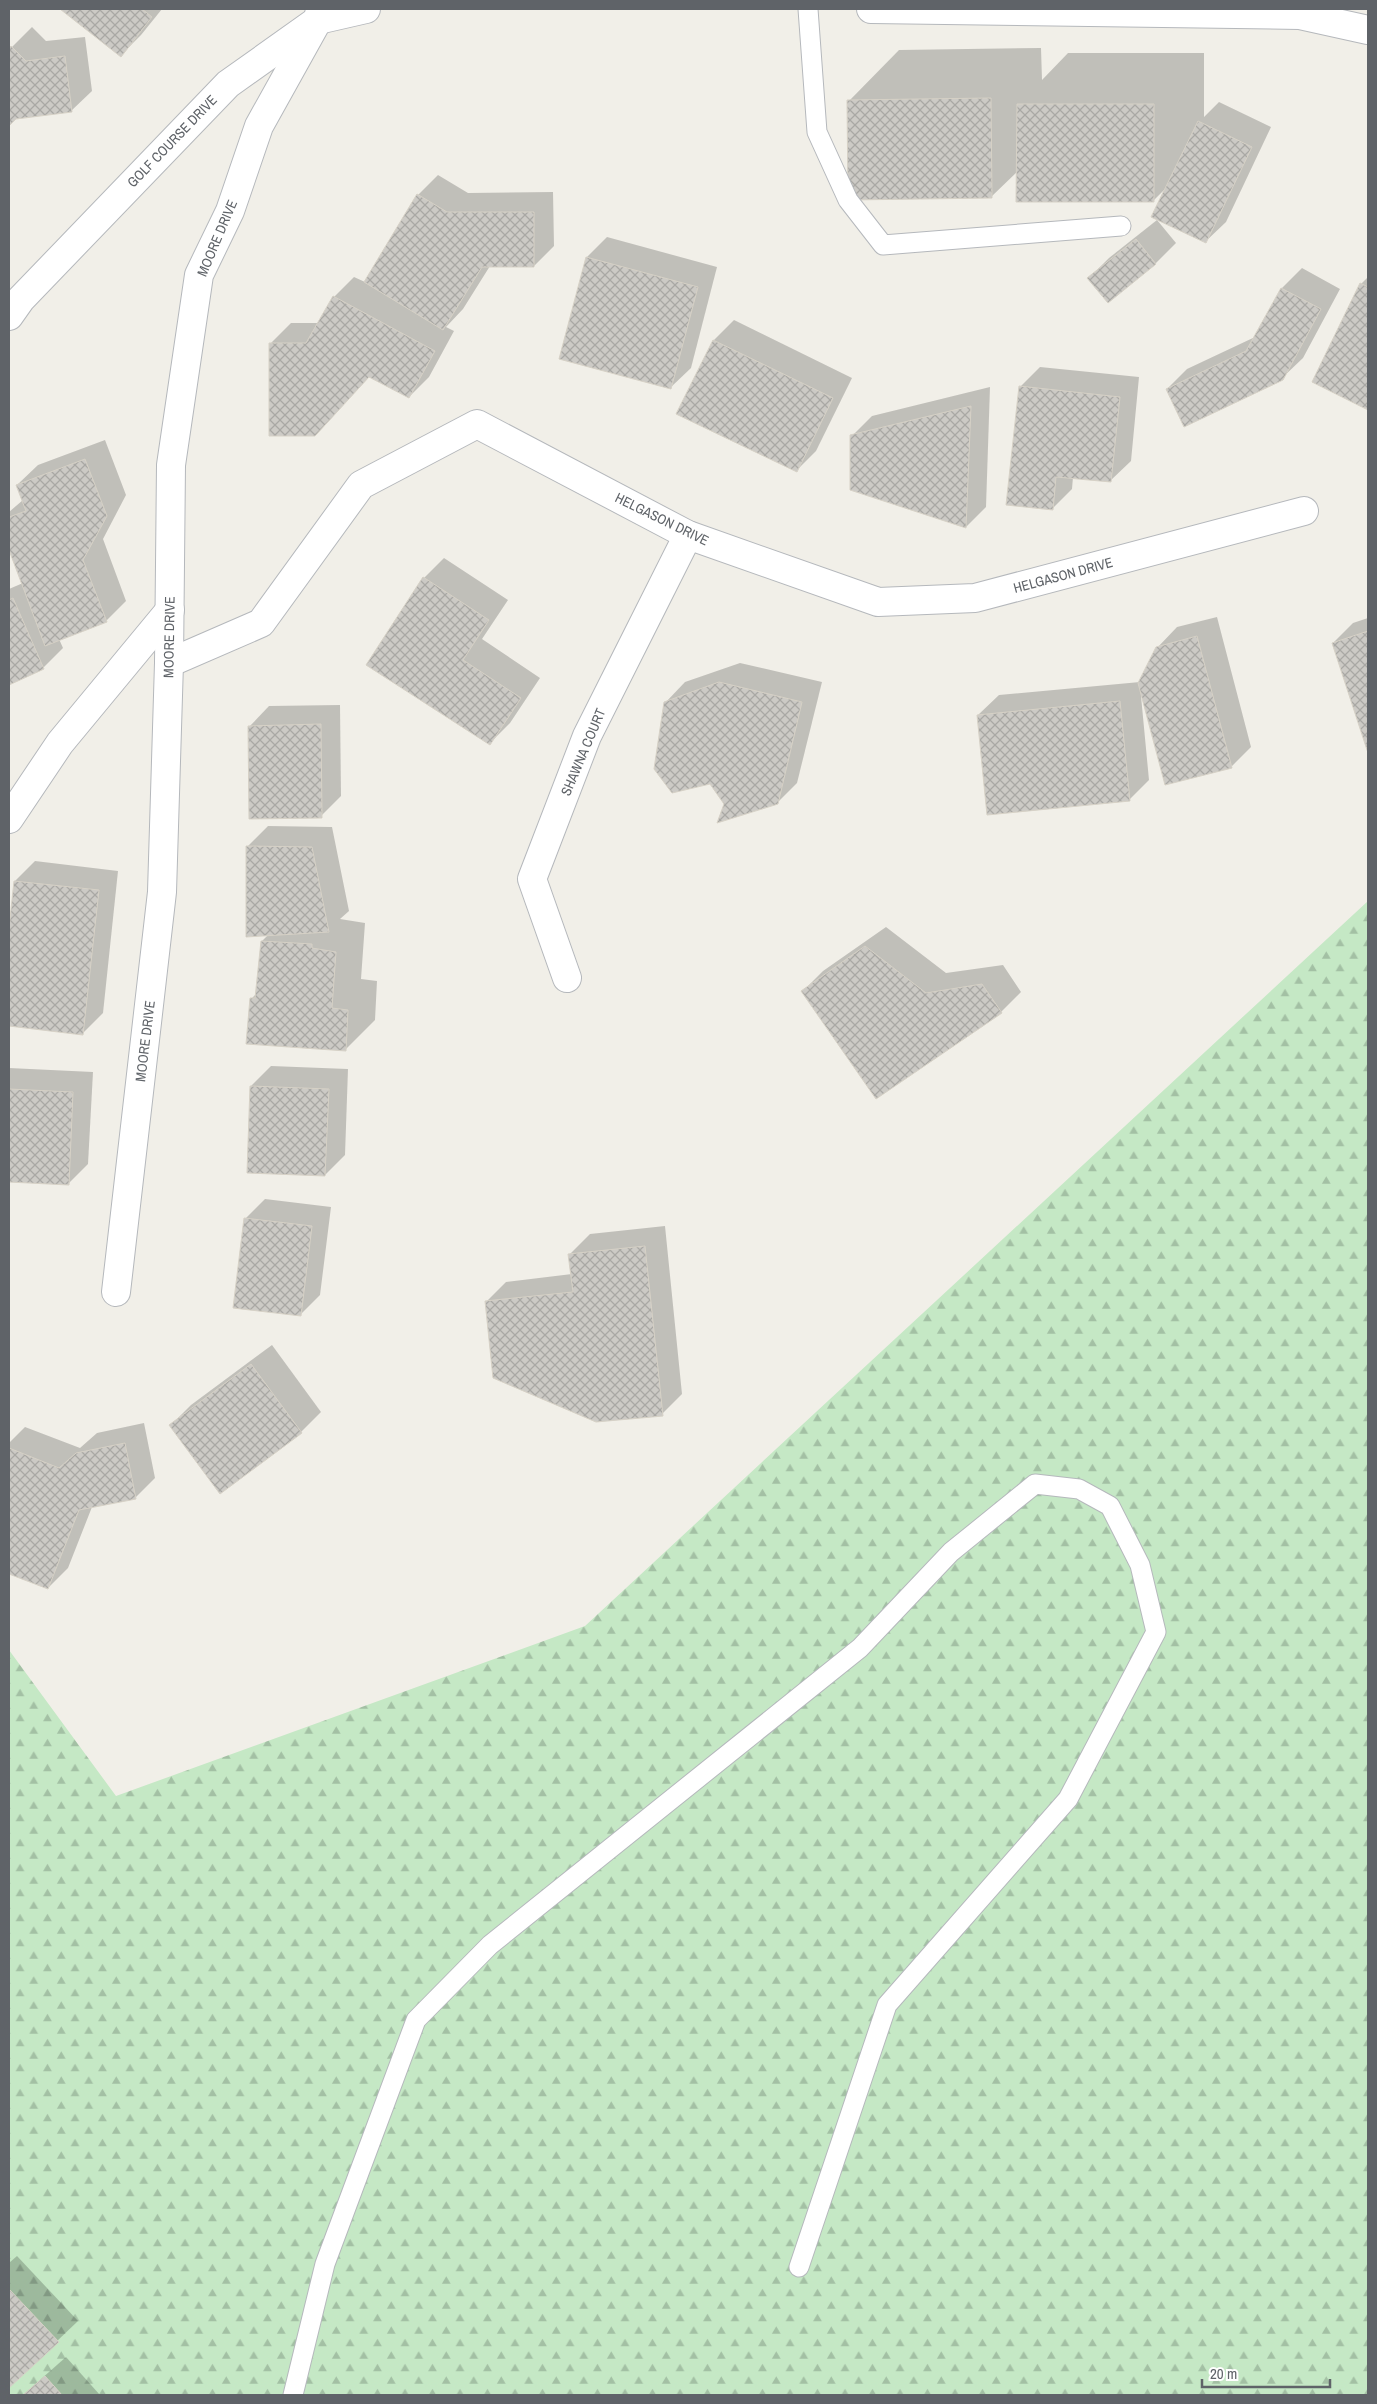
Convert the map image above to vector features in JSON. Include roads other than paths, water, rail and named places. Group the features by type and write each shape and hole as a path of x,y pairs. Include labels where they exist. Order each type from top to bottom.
{"street":[{"name":"GOLF COURSE DRIVE","path":"9,316 21,299 228,84 319,14 366,9"},
{"path":"871,9 1300,15 1368,30"},
{"name":"MOORE DRIVE","path":"116,1292 162,892 169,663 171,465 200,275 230,211 259,126 319,14"},
{"name":"HELGASON DRIVE","path":"169,663 261,622 361,485 477,424 688,535 878,602 975,598 1304,511"},
{"name":"SHAWNA COURT","path":"567,978 532,879 587,736 688,535"},
{"path":"9,819 60,744 170,610"}],"lane":[{"path":"808,9 817,132 848,200 883,245 1121,226"},
{"path":"293,2395 325,2264 416,2020 490,1945 860,1648 951,1552 1035,1484 1079,1489 1110,1506 1140,1565 1156,1632 1068,1799 887,2005 800,2268"}]}
